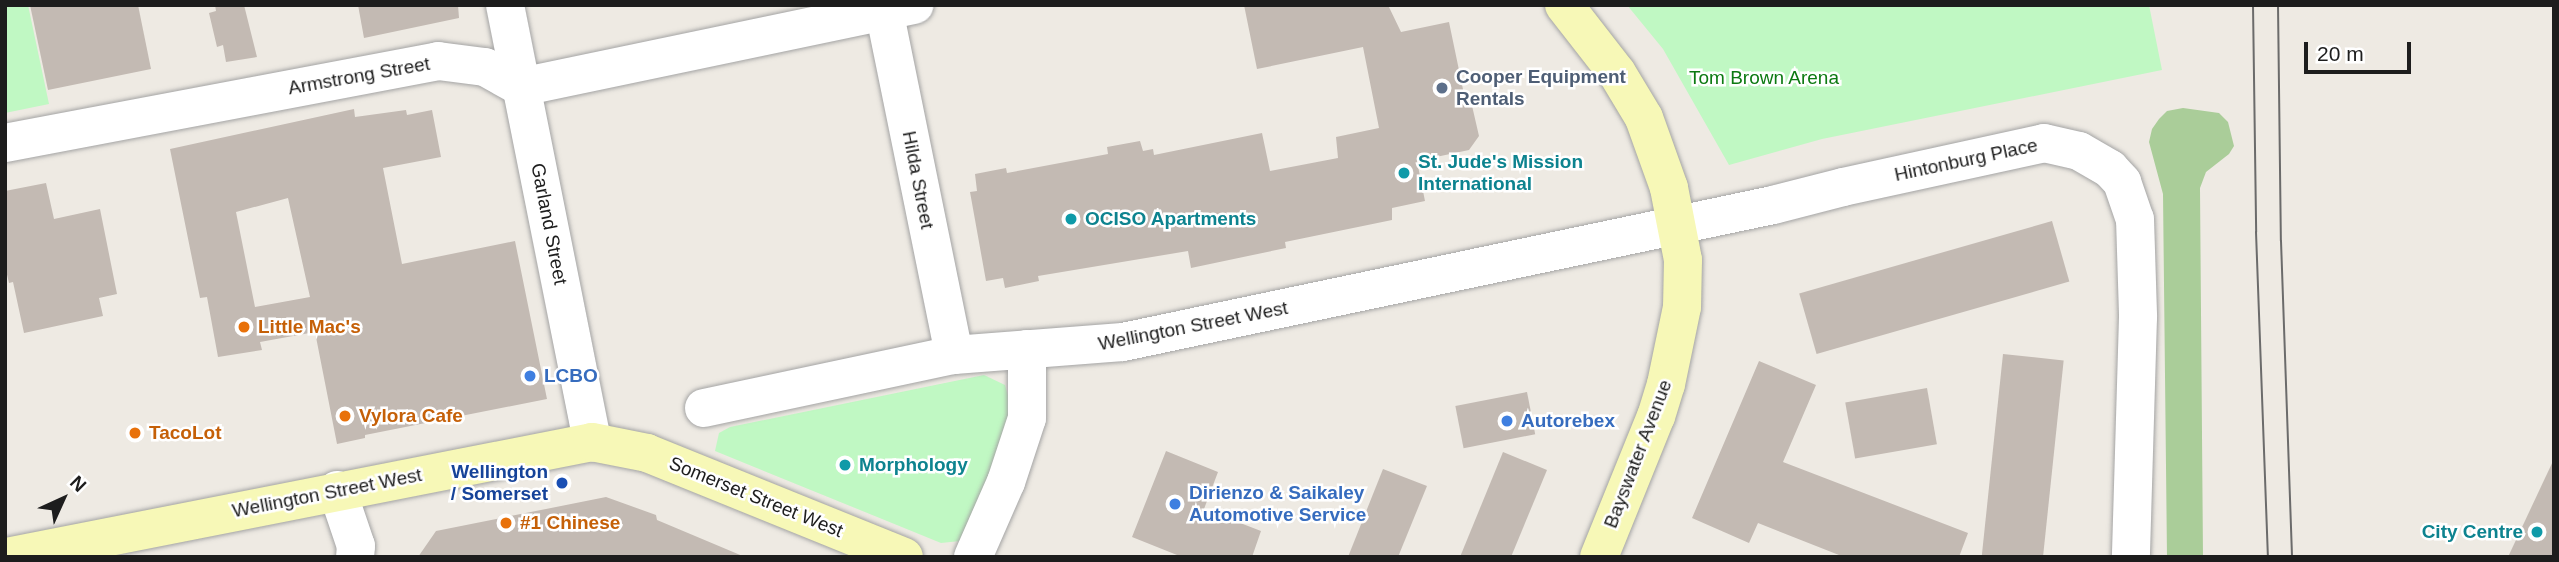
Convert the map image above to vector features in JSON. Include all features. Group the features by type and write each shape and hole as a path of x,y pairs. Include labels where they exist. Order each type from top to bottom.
{"main road":[{"name":"Bayswater Avenue","path":"1564,5 1609,63 1644,118 1660,157 1679,224 1684,278 1673,354 1656,416 1599,557"},
{"name":"Wellington Street West","path":"7,557 592,442 647,453"},
{"name":"Somerset Street West","path":"647,453 904,557"}],"street":[{"name":"Garland Street","path":"505,5 592,442"},
{"path":"521,87 894,7"},
{"name":"Hilda Street","path":"894,7 905,113 954,355"},
{"name":"Armstrong Street","path":"5,143 438,61 485,67 521,87"},
{"name":"Hintonburg Place","path":"1679,224 1773,205 2025,146 2044,143 2096,158 2122,182 2134,219 2138,317 2131,557"},
{"name":"Wellington Street West","path":"704,408 954,355 1123,342 1679,224"},
{"path":"973,557 1006,482 1027,418 1027,349"},
{"path":"337,490 356,546 355,557"}],"green space":[{"path":"5,5 28,5 49,104 5,113"},
{"name":"Tom Brown Arena","path":"1627,5 2149,5 2162,70 1822,139 1729,165 1663,49"},
{"path":"2183,108 2219,113 2228,122 2234,146 2229,154 2206,172 2200,188 2203,557 2167,557 2163,194 2149,142 2152,129 2167,111"},
{"path":"984,375 1005,385 1011,406 973,528 960,541 941,543 715,451 719,433 730,427"}],"building":[{"path":"30,5 138,5 151,69 48,90"},
{"path":"215,5 244,5 257,57 226,62 223,45 217,47 209,13 216,11"},
{"path":"358,5 458,5 459,18 364,38"},
{"path":"1244,5 1388,5 1401,32 1449,22 1465,99 1470,97 1479,136 1469,150 1417,161 1425,201 1392,208 1392,220 1285,242 1286,248 1191,268 1188,251 1038,276 1039,281 1005,288 1003,278 986,281 970,192 977,191 975,174 1006,168 1007,173 1108,154 1107,147 1140,141 1143,151 1153,149 1154,155 1262,133 1270,171 1338,158 1336,137 1379,128 1363,47 1257,69"},
{"path":"354,109 355,117 406,110 407,115 432,110 441,157 383,168 402,264 515,241 547,399 365,435 365,438 337,444 315,332 260,342 262,350 218,357 207,297 200,298 170,149","holes":["288,198 310,297 255,307 236,212"]},
{"path":"46,183 54,219 100,209 117,294 99,298 103,316 24,333 13,282 9,283 5,266 5,191"},
{"path":"2052,221 2069,282 1817,354 1799,293"},
{"path":"2003,354 2064,360 2043,557 1982,556"},
{"path":"1759,361 1816,385 1783,462 1968,533 1959,557 1844,557 1758,523 1749,543 1692,518"},
{"path":"1927,388 1937,444 1855,459 1845,402"},
{"name":"Autorebex","path":"1527,392 1535,434 1464,448 1455,406"},
{"name":"Dirienzo & Saikaley Automotive Service","path":"1166,451 1218,472 1204,509 1261,531 1252,557 1182,557 1132,537"},
{"path":"1503,452 1547,470 1511,557 1460,557"},
{"name":"City Centre","path":"2554,459 2554,557 2508,557"},
{"path":"1383,469 1427,486 1398,557 1348,557"},
{"path":"606,497 656,515 657,520 745,557 418,557 436,531"}],"tram line":[{"path":"2253,5 2256,232 2268,557"},
{"path":"2278,5 2281,241 2292,557"}],"place":[{"name":"Cooper Equipment Rentals","path":"1442,88"},
{"name":"St. Jude's Mission International","path":"1404,173"},
{"name":"OCISO Apartments","path":"1071,219"},
{"name":"Little Mac's","path":"244,327"},
{"name":"LCBO","path":"530,376"},
{"name":"Vylora Cafe","path":"345,416"},
{"name":"Autorebex","path":"1507,421"},
{"name":"TacoLot","path":"135,433"},
{"name":"Morphology","path":"845,465"},
{"name":"Wellington / Somerset","path":"562,483"},
{"name":"Dirienzo & Saikaley Automotive Service","path":"1175,504"},
{"name":"#1 Chinese","path":"506,523"},
{"name":"City Centre","path":"2537,532"}]}
